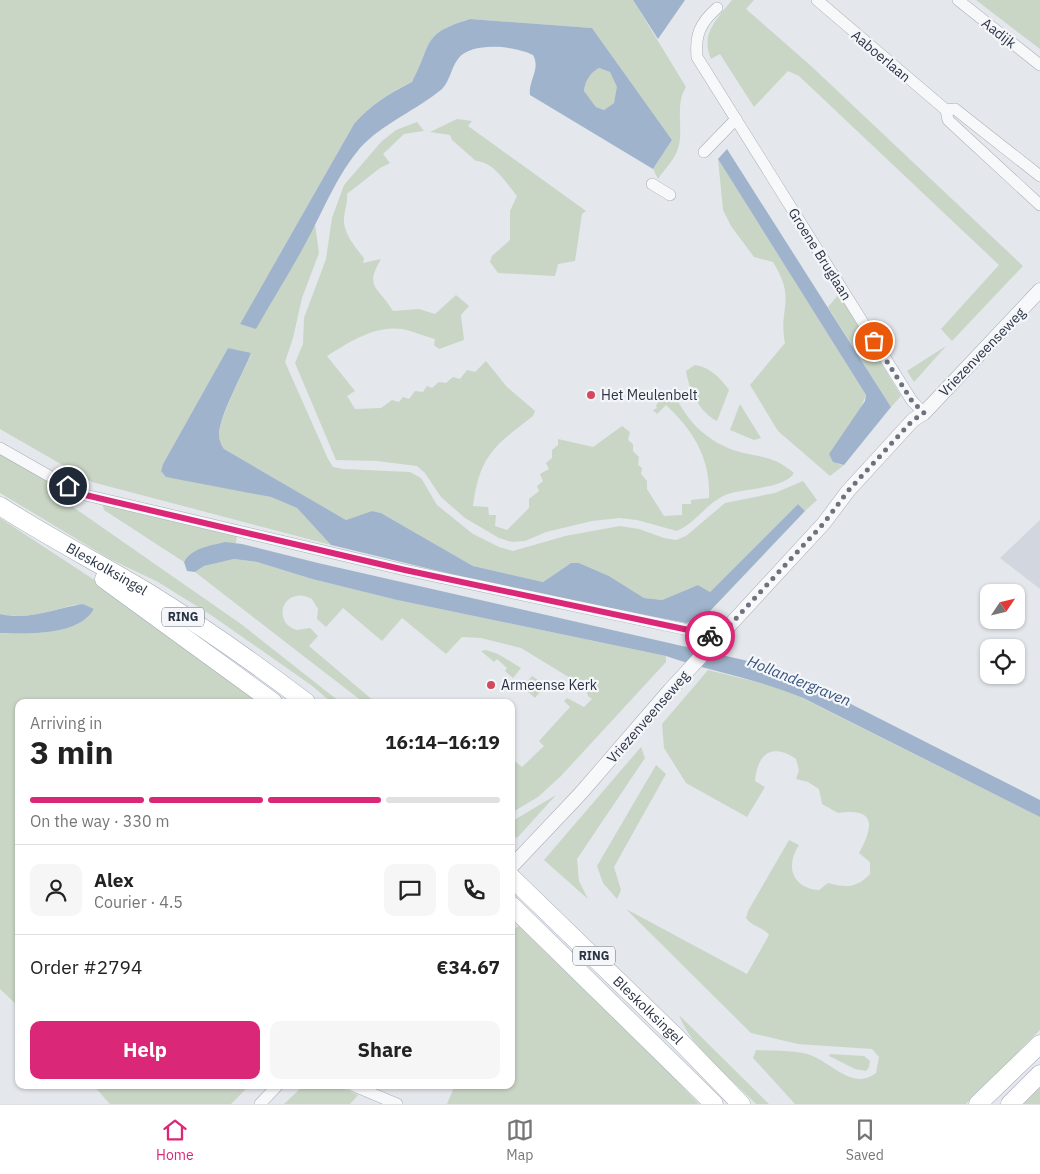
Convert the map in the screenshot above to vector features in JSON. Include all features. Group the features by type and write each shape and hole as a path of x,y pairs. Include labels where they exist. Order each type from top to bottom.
{"main road":[{"name":"Bleskolksingel","path":"0,506 54,541 269,699"},
{"name":"Bleskolksingel","path":"54,541 148,593 302,699"},
{"name":"Bleskolksingel","path":"515,881 676,1037 741,1104"},
{"name":"Bleskolksingel","path":"515,910 714,1104"},
{"path":"978,1104 1040,1044"},
{"path":"1010,1104 1040,1074"}],"street":[{"name":"Aaboerlaan","path":"817,0 946,110 948,120 1040,205"},
{"name":"Aadijk","path":"958,0 1040,65"},
{"name":"Groene Bruglaan","path":"717,8 698,29 697,57 912,401 924,413"},
{"name":"Aaboerlaan","path":"946,110 955,109 1040,176"},
{"path":"704,152 736,119"},
{"path":"652,184 670,195"},
{"name":"Vriezenveenseweg","path":"515,863 581,793 712,644 824,523 848,491 913,420 924,413 1040,290"},
{"path":"0,448 81,494 405,570 698,632 712,644"},
{"path":"260,1104 274,1089"},
{"path":"361,1089 397,1104"}],"shaded area":[{"path":"1040,520 1040,589 1000,558"}],"green space":[{"path":"0,0 633,0 686,87 680,108 678,150 658,179 653,169 672,140 592,28 470,19 455,24 444,29 431,41 412,82 381,100 354,124 240,324 256,328 315,224 319,253 302,298 293,338 285,362 328,459 333,467 343,469 410,472 421,478 437,505 473,534 499,547 513,551 565,536 620,526 639,529 664,538 676,540 686,536 725,503 775,493 803,481 817,500 805,511 798,504 710,592 698,585 662,600 644,598 609,576 579,563 571,563 543,582 473,566 381,513 372,511 346,520 224,449 220,441 220,427 232,394 251,354 228,348 163,464 161,471 271,497 297,508 331,545 92,482 0,429"},
{"path":"732,0 754,0 746,9 810,65 1023,266 952,341 941,329 999,265 799,76 788,71 754,107 720,54 711,59 708,50 709,34 712,27"},
{"path":"976,0 1040,0 1040,49"},
{"path":"599,68 610,72 618,87 614,103 604,110 596,107 584,91 588,78"},
{"path":"457,119 472,121 468,126 586,211 582,214 575,261 558,264 555,276 498,273 490,262 492,256 510,240 510,211 517,196 494,169 482,162 476,161 452,140 450,135 423,131 404,134 383,154 390,163 380,168 347,194 345,228 352,242 364,258 363,263 381,259 373,282 393,311 419,309 435,314 456,295 469,306 461,315 464,340 439,349 434,345 435,339 406,330 392,328 372,332 353,340 327,356 355,391 347,396 355,409 381,408 392,400 399,402 403,397 409,399 415,391 423,392 427,386 432,388 439,382 446,383 453,377 460,379 467,370 475,372 486,361 507,387 535,411 533,416 508,436 491,453 480,475 476,489 473,506 488,507 489,515 496,515 495,526 507,530 529,508 529,499 539,491 537,486 543,481 540,474 549,469 546,463 552,458 552,450 558,445 558,439 593,447 622,426 630,432 628,440 633,444 633,451 639,457 638,465 642,468 641,474 647,481 647,489 664,516 682,515 682,504 691,504 691,500 709,498 709,484 704,459 685,425 666,405 657,414 653,410 657,408 656,405 672,389 689,418 712,440 742,453 772,459 794,473 789,478 773,485 735,492 721,497 690,523 677,531 637,520 619,518 592,521 546,532 525,541 512,542 499,538 465,518 441,497 425,473 417,466 377,461 336,460 295,363 303,344 304,318 326,259 332,218 344,185 382,141 396,130 417,122 424,131 430,132"},
{"path":"718,159 866,395 838,464 844,465 830,476 778,431 750,385 785,343 783,331 784,286 773,262 754,257 731,226 723,210"},
{"path":"839,294 901,396 891,407 828,307"},
{"path":"946,346 914,382 907,371"},
{"path":"695,365 705,368 714,374 729,390 717,421 705,412 692,393 686,371"},
{"path":"740,404 761,438 754,440 730,430"},
{"path":"0,453 75,497 73,507 241,624 336,699 327,699 311,685 211,615 158,582 110,559 0,493"},
{"path":"102,503 237,535 236,543 207,547 193,553 184,562 104,510"},
{"path":"0,518 134,606 262,699 15,699 15,1003 0,989 0,633 38,633 65,629 87,618 94,609 76,605 28,615 10,616 0,614"},
{"path":"234,559 257,562 312,579 397,600 666,656 666,662 561,776 538,797 515,811 515,761 522,767 544,746 539,741 570,707 564,701 567,698 584,707 592,699 588,696 585,687 521,648 481,638 462,637 446,654 402,618 382,641 343,608 326,627 317,619 318,609 312,599 294,596 288,600 282,613 284,620 289,626 297,630 310,628 318,636 309,646 371,699 359,699 195,572 204,566"},
{"path":"486,650 498,654 521,668 513,678 505,671 507,668 497,659 494,662 481,651"},
{"path":"708,670 769,685 792,693 1040,817 1040,1030 966,1104 795,1104 753,1058 756,1050 788,1051 807,1054 816,1057 841,1073 858,1079 867,1078 876,1073 879,1057 872,1049 798,1044 751,1033 626,909 747,974 769,935 748,921 746,918 748,911 789,840 799,845 792,861 794,875 803,885 810,888 819,890 828,883 851,886 865,879 870,874 870,862 859,853 869,827 865,816 850,812 838,813 822,804 819,789 808,782 796,779 799,770 796,759 788,754 773,752 763,758 759,764 755,781 765,787 747,817 686,783 664,748 662,724"},
{"path":"532,676 546,685 535,698 523,687"},
{"path":"641,747 645,758 577,859 579,881 588,899 544,860"},
{"path":"656,765 666,774 614,867 621,890 617,899 603,883 597,866"},
{"path":"556,795 517,838 515,837 515,820"},
{"path":"526,921 699,1104 447,1104 453,1089 515,1089 515,928"},
{"path":"679,1015 769,1104 756,1104 713,1063 693,1040"},
{"path":"830,1054 864,1056 870,1061 869,1067 866,1071 855,1069 829,1056"},
{"path":"1040,1082 1040,1104 1018,1104"},
{"path":"97,1089 246,1089 231,1104 110,1104"},
{"path":"300,1089 344,1089 358,1095 350,1104 284,1104"}],"water":[{"path":"633,0 685,0 658,39"},
{"path":"470,19 592,28 672,140 653,169 530,95 536,65 533,55 516,49 494,47 483,47 464,53 458,59 442,89 379,131 360,148 339,179 256,329 240,324 354,124 381,100 412,82 430,41 454,24","holes":["599,68 610,72 617,87 614,103 604,110 596,107 584,91 587,81 596,70"]},
{"path":"727,149 891,407 844,465 833,462 829,454 865,401 866,395 718,159"},
{"path":"228,348 251,353 227,405 220,426 219,438 224,449 346,520 372,511 381,513 473,566 543,582 571,563 579,563 609,576 644,598 662,600 698,585 710,592 798,504 805,511 711,610 696,620 686,623 521,591 331,545 297,508 271,497 166,477 161,471 163,464"},
{"path":"225,542 242,544 748,661 843,700 1040,800 1040,817 803,698 786,691 666,656 397,600 312,579 257,562 234,559 204,566 195,572 187,571 184,562 187,557 202,548"},
{"path":"83,604 94,609 87,618 65,629 38,633 0,633 0,614 11,616 32,615"}],"way so far":[{"path":"710,636 717,639 744,611 824,523 848,491 913,420 924,413 912,401 874,341"}],"place":[{"name":"Het Meulenbelt","path":"591,395"},
{"name":"Armeense Kerk","path":"491,685"}],"route":[{"path":"68,486 81,494 405,570 710,636"}],"water label":[{"name":"Hollandergraven","path":"799,681"}]}
